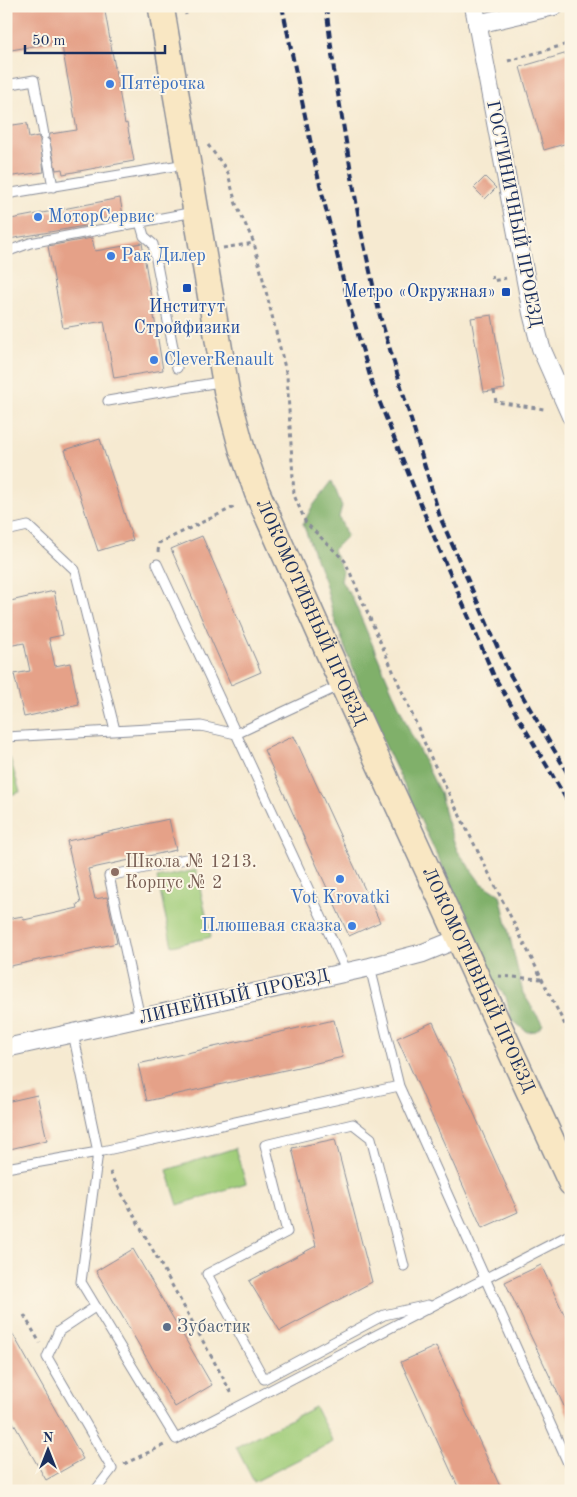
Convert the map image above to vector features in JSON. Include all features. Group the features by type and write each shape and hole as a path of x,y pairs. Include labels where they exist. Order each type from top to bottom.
{"street":[{"name":"ЛОКОМОТИВНЫЙ ПРОЕЗД","path":"161,6 225,380 242,449 257,492 343,685 571,1183"},
{"name":"ГОСТИНИЧНЫЙ ПРОЕЗД","path":"474,6 532,313 541,348 571,416"},
{"path":"477,24 554,6"},
{"name":"ЛИНЕЙНЫЙ ПРОЕЗД","path":"6,1048 370,967 423,953 460,938"}],"lane":[{"path":"6,85 34,80 53,187"},
{"path":"6,194 187,164"},
{"path":"6,252 30,243 195,212"},
{"path":"140,222 144,236 153,244 177,368"},
{"path":"108,401 225,380"},
{"path":"6,532 28,526 75,570 115,730"},
{"path":"157,564 347,972"},
{"path":"7,734 201,726 236,734 343,685"},
{"path":"140,1018 109,876 190,858"},
{"path":"370,967 399,1086 571,1470"},
{"path":"73,1033 98,1152 81,1282 176,1439 486,1280 571,1234"},
{"path":"6,1168 98,1152 399,1086"},
{"path":"404,1266 371,1138 353,1124 266,1145 287,1232 207,1274 264,1379 384,1315 443,1302"},
{"path":"95,1491 112,1469 47,1356 59,1331 96,1307"}],"path":[{"path":"185,6 187,16"},
{"path":"508,60 571,43"},
{"path":"202,138 227,170 236,204 254,243 287,376 294,495 306,523 345,561 432,760 571,1036"},
{"path":"221,248 254,243"},
{"path":"492,275 493,280 506,278"},
{"path":"494,390 496,402 544,409"},
{"path":"157,564 159,543 234,507"},
{"path":"496,976 541,979"},
{"path":"98,1152 238,1406"},
{"path":"24,1315 47,1356"},
{"path":"112,1469 176,1439"}],"green space":[{"path":"332,481 342,506 339,517 347,536 333,550 343,571 341,581 352,597 410,732 440,793 446,819 457,850 480,882 500,895 523,993 543,1025 536,1031 527,1032 511,1019 506,997 492,980 479,944 369,711 334,618 325,583 303,524 312,507"},
{"path":"10,758 20,792 6,796 6,759"},
{"path":"196,870 211,937 172,946 157,878"},
{"path":"235,1148 246,1183 178,1205 167,1170"},
{"path":"315,1407 333,1442 254,1482 236,1447"}],"building":[{"path":"6,6 104,6 125,124 127,123 134,161 63,174 62,169 56,170 49,138 50,134 77,130 61,41 6,51"},
{"path":"571,52 571,142 544,150 520,67"},
{"path":"27,123 29,138 38,136 40,140 44,172 6,177 6,126"},
{"path":"485,177 496,188 485,199 474,188"},
{"path":"120,198 123,215 89,221 90,225 9,239 6,220"},
{"path":"92,238 95,251 142,243 163,370 114,378 104,321 63,328 48,246"},
{"path":"492,315 505,389 484,392 471,318"},
{"path":"100,439 133,540 98,551 65,450"},
{"path":"202,536 261,672 231,685 171,549"},
{"path":"54,591 63,635 49,638 55,666 70,663 79,705 24,717 14,674 30,671 24,643 8,646 6,602"},
{"path":"294,736 380,922 349,936 264,750"},
{"path":"169,819 176,850 88,869 95,899 107,897 117,943 6,967 6,919 23,916 24,920 78,908 77,904 81,903 67,841"},
{"path":"334,1020 343,1057 147,1101 138,1064"},
{"path":"433,1022 518,1212 482,1228 397,1038"},
{"path":"37,1095 47,1140 6,1150 6,1102"},
{"path":"335,1139 372,1282 280,1331 249,1281 316,1246 292,1148"},
{"path":"133,1249 212,1385 175,1407 96,1271"},
{"path":"541,1265 571,1329 571,1421 505,1282"},
{"path":"6,1322 83,1459 46,1480 6,1410"},
{"path":"436,1346 502,1491 460,1491 401,1362"}],"railway":[{"path":"282,6 316,168 348,300 372,383 429,525 494,676 571,807"},
{"path":"326,6 334,70 361,231 380,316 440,517 508,671 571,779"}],"place":[{"name":"Пятёрочка","path":"110,84"},
{"name":"МоторСервис","path":"38,217"},
{"name":"Рак Дилер","path":"111,256"},
{"name":"Институт Стройфизики","path":"187,288"},
{"name":"Метро «Окружная»","path":"506,292"},
{"name":"CleverRenault","path":"154,360"},
{"name":"Школа № 1213. Корпус № 2","path":"115,872"},
{"name":"Vot Krovatki","path":"340,879"},
{"name":"Плюшевая сказка","path":"352,926"},
{"name":"Зубастик","path":"167,1327"}]}
